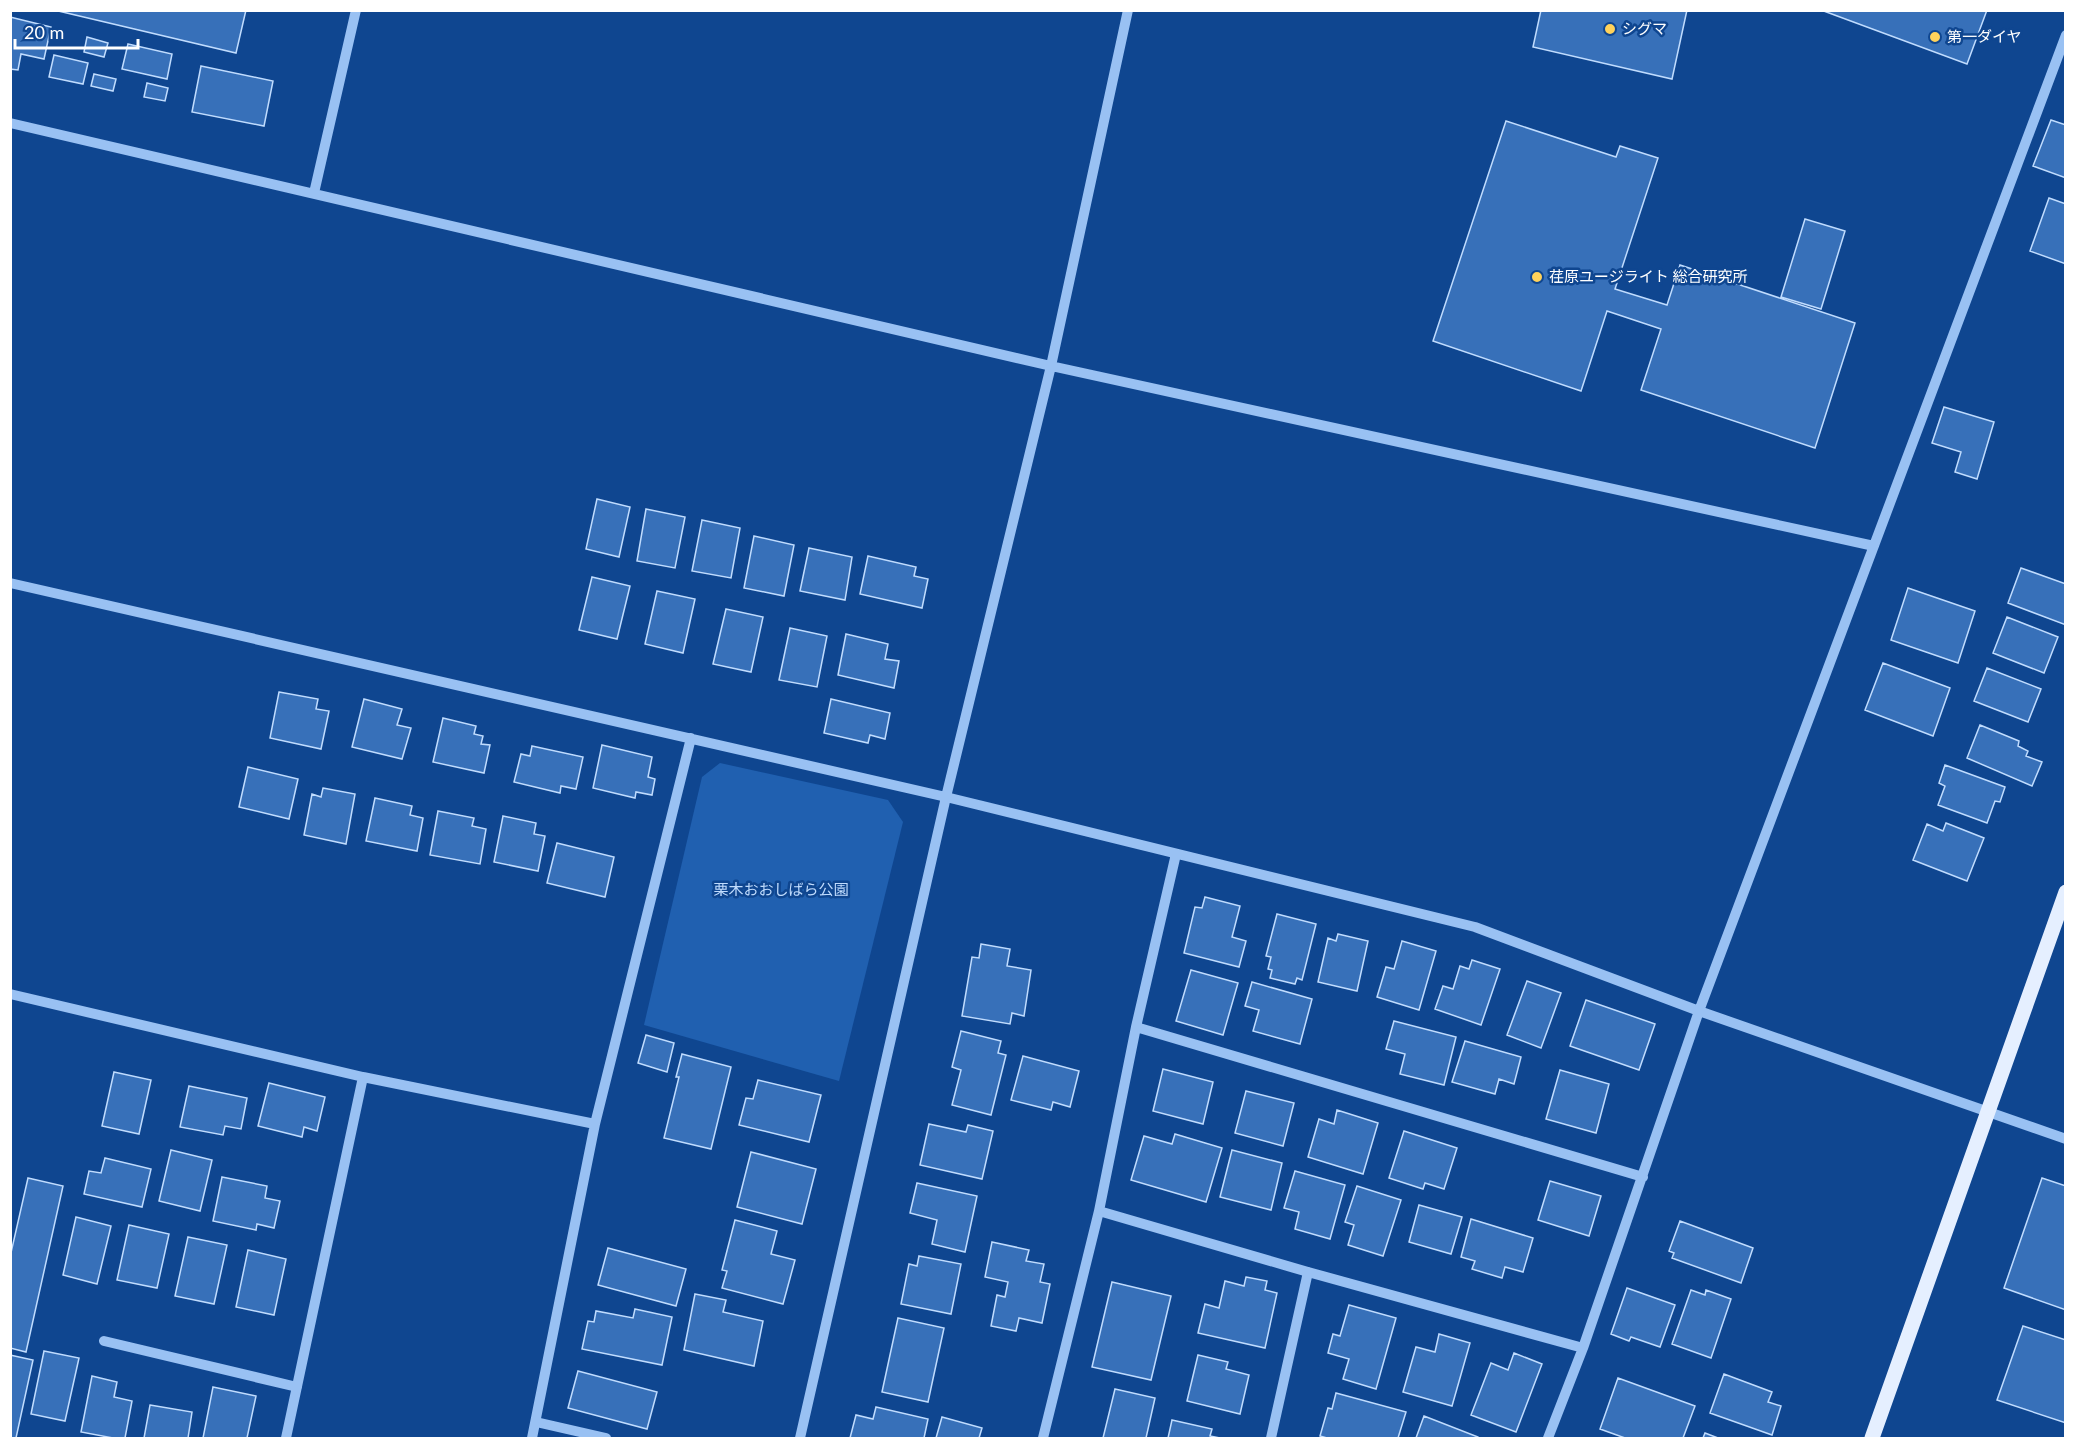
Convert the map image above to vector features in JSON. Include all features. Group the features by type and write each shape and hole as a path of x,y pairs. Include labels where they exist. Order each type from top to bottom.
{"main road":[{"path":"1872,1438 2066,891"}],"street":[{"path":"314,193 356,10"},
{"path":"800,1438 946,796 1051,366 1128,10"},
{"path":"1548,1438 1583,1348 1699,1011 2066,35"},
{"path":"10,123 1051,366 1874,546"},
{"path":"10,583 946,796 1474,927 1699,1011 2066,1139"},
{"path":"532,1438 595,1124 691,738"},
{"path":"1043,1438 1099,1211 1136,1027 1176,854"},
{"path":"10,994 363,1077 595,1124"},
{"path":"1136,1027 1643,1177"},
{"path":"286,1438 363,1077"},
{"path":"1099,1211 1583,1348"},
{"path":"1271,1438 1308,1272"},
{"path":"104,1341 297,1387"},
{"path":"536,1422 606,1438"}],"green space":[{"name":"栗木おおしばら公園","path":"720,763 888,800 903,822 839,1081 644,1025 702,777"}],"building":[{"path":"54,10 246,10 236,53"},
{"name":"シグマ","path":"1541,10 1687,10 1672,79 1533,47"},
{"name":"第一ダイヤ","path":"1821,10 1987,10 1967,64"},
{"path":"10,17 51,27 44,59 21,54 18,70 10,69"},
{"path":"87,37 108,43 104,57 84,52"},
{"path":"128,44 172,54 167,79 122,69"},
{"path":"54,55 88,63 83,84 49,77"},
{"path":"201,66 273,81 264,126 192,112"},
{"path":"94,74 116,79 113,91 91,86"},
{"path":"147,83 168,88 165,101 144,97"},
{"path":"2051,120 2066,125 2066,178 2033,166"},
{"name":"荏原ユージライト 総合研究所","path":"1506,121 1616,157 1620,146 1658,158 1615,289 1667,305 1680,265 1855,323 1815,448 1641,390 1661,329 1607,311 1581,391 1433,341"},
{"path":"2049,198 2066,204 2066,264 2030,251"},
{"path":"1805,219 1845,231 1821,309 1781,297"},
{"path":"1944,407 1994,422 1977,479 1955,472 1961,452 1932,443"},
{"path":"597,499 630,507 619,557 586,549"},
{"path":"646,509 685,517 675,568 637,561"},
{"path":"702,520 740,528 731,578 692,571"},
{"path":"754,536 794,545 784,596 744,588"},
{"path":"809,548 852,557 845,600 800,591"},
{"path":"868,556 916,567 914,576 928,579 922,608 860,594"},
{"path":"2021,568 2066,584 2066,625 2008,603"},
{"path":"592,577 630,586 617,639 579,630"},
{"path":"1908,588 1975,611 1958,663 1891,640"},
{"path":"657,591 695,599 683,653 645,644"},
{"path":"726,609 763,617 751,672 713,664"},
{"path":"2007,617 2058,637 2044,673 1993,653"},
{"path":"790,628 827,636 817,687 779,680"},
{"path":"846,634 888,644 885,659 899,661 894,688 838,675"},
{"path":"1883,663 1950,688 1933,736 1865,710"},
{"path":"1987,668 2041,689 2028,722 1974,701"},
{"path":"279,692 318,699 316,709 329,711 321,749 270,738"},
{"path":"364,699 402,709 397,725 411,728 402,759 352,747"},
{"path":"831,699 890,713 885,739 870,735 868,743 824,733"},
{"path":"443,718 476,726 474,734 483,736 481,744 490,745 484,773 433,762"},
{"path":"1980,725 2019,741 2018,746 2028,751 2026,756 2042,762 2032,786 1967,758"},
{"path":"602,745 652,757 648,777 655,779 652,795 636,792 635,798 593,788"},
{"path":"532,746 583,757 576,789 561,786 560,793 514,782 521,754 530,756"},
{"path":"1945,765 2005,787 2000,802 1995,801 1987,823 1938,805 1945,786 1939,783"},
{"path":"248,767 298,779 289,819 239,807"},
{"path":"323,788 355,794 346,844 304,835 312,794 321,797"},
{"path":"375,798 412,806 410,815 423,818 417,851 366,841"},
{"path":"438,811 474,818 472,826 486,829 480,864 430,855"},
{"path":"503,816 536,823 534,834 545,836 538,871 494,862"},
{"path":"1946,823 1984,838 1967,881 1913,860 1927,824 1943,831"},
{"path":"557,843 614,857 605,897 547,883"},
{"path":"1205,897 1240,906 1232,937 1246,941 1239,967 1184,953 1195,907 1202,908"},
{"path":"1277,914 1316,924 1302,980 1297,978 1295,984 1270,978 1272,970 1268,969 1271,957 1266,956"},
{"path":"1338,934 1368,941 1357,991 1318,982 1328,938 1336,941"},
{"path":"1402,941 1436,951 1419,1010 1377,997 1386,967 1394,969"},
{"path":"981,944 1010,949 1007,966 1031,970 1024,1016 1012,1013 1010,1024 962,1016 972,957 979,958"},
{"path":"1472,960 1500,969 1481,1025 1435,1009 1443,986 1453,989 1460,966 1469,969"},
{"path":"1191,970 1238,983 1223,1035 1176,1021"},
{"path":"1527,981 1561,993 1541,1048 1507,1035"},
{"path":"1252,982 1312,999 1300,1044 1253,1031 1259,1010 1245,1006"},
{"path":"1586,1000 1655,1024 1639,1070 1570,1046"},
{"path":"1394,1021 1456,1037 1444,1085 1400,1074 1405,1054 1386,1049"},
{"path":"961,1031 1001,1041 998,1053 1006,1055 991,1115 952,1105 961,1070 952,1067"},
{"path":"646,1035 674,1043 667,1072 638,1063"},
{"path":"1465,1041 1521,1057 1514,1084 1499,1079 1495,1094 1452,1082"},
{"path":"682,1054 731,1067 711,1149 664,1138 679,1077 676,1077"},
{"path":"1023,1056 1079,1071 1070,1107 1053,1102 1051,1110 1011,1100"},
{"path":"1163,1069 1213,1082 1203,1124 1153,1111"},
{"path":"1560,1070 1609,1084 1596,1133 1546,1119"},
{"path":"114,1072 151,1080 139,1134 102,1126"},
{"path":"758,1080 821,1095 809,1142 739,1125 746,1098 753,1099"},
{"path":"269,1083 325,1097 317,1131 304,1127 302,1137 258,1126"},
{"path":"189,1086 247,1098 241,1129 225,1126 223,1135 180,1127"},
{"path":"1246,1091 1294,1103 1283,1146 1235,1133"},
{"path":"1337,1110 1378,1123 1363,1174 1308,1157 1319,1119 1334,1124"},
{"path":"929,1124 966,1132 968,1125 993,1131 982,1179 920,1165"},
{"path":"1404,1131 1457,1148 1444,1189 1425,1183 1423,1189 1389,1178"},
{"path":"1175,1134 1222,1148 1206,1202 1131,1180 1144,1136 1172,1144"},
{"path":"171,1150 212,1160 200,1211 159,1201"},
{"path":"1232,1150 1282,1163 1271,1210 1220,1197"},
{"path":"751,1152 816,1169 802,1224 737,1207"},
{"path":"105,1158 151,1169 142,1207 84,1194 89,1171 101,1173"},
{"path":"1295,1171 1345,1185 1330,1239 1295,1229 1299,1212 1284,1208"},
{"path":"222,1177 267,1186 265,1198 280,1201 274,1228 257,1224 256,1230 213,1221"},
{"path":"28,1178 63,1186 26,1352 10,1348 10,1257"},
{"path":"2042,1178 2066,1186 2066,1310 2004,1288"},
{"path":"1550,1181 1601,1196 1589,1236 1538,1220"},
{"path":"917,1183 977,1196 965,1252 932,1244 937,1220 910,1213"},
{"path":"1357,1186 1401,1200 1383,1256 1348,1245 1354,1225 1345,1222"},
{"path":"1419,1205 1462,1217 1451,1254 1409,1242"},
{"path":"76,1217 111,1226 97,1284 63,1275"},
{"path":"1471,1219 1533,1238 1523,1272 1505,1267 1502,1278 1472,1269 1475,1261 1461,1257"},
{"path":"735,1220 777,1231 771,1254 795,1260 783,1304 722,1288 727,1271 722,1270"},
{"path":"1680,1221 1753,1248 1741,1283 1672,1258 1674,1253 1669,1251"},
{"path":"129,1225 169,1234 157,1288 117,1280"},
{"path":"188,1237 227,1245 214,1304 175,1296"},
{"path":"992,1242 1029,1250 1026,1261 1044,1264 1040,1282 1050,1284 1042,1323 1019,1318 1016,1331 991,1326 997,1295 1005,1297 1008,1282 985,1277"},
{"path":"608,1248 686,1269 676,1306 598,1285"},
{"path":"248,1250 286,1259 274,1315 236,1307"},
{"path":"919,1256 961,1264 951,1314 901,1304 909,1264 917,1266"},
{"path":"1246,1277 1267,1281 1265,1290 1277,1293 1265,1348 1198,1333 1205,1304 1219,1308 1225,1281 1244,1286"},
{"path":"1112,1282 1171,1296 1151,1380 1092,1367"},
{"path":"1627,1288 1675,1305 1660,1347 1631,1337 1629,1341 1611,1334"},
{"path":"1691,1290 1705,1295 1706,1290 1731,1299 1711,1358 1672,1344"},
{"path":"695,1294 726,1300 723,1312 763,1321 754,1366 684,1350"},
{"path":"1349,1305 1396,1318 1376,1389 1343,1379 1349,1359 1328,1353 1333,1334 1340,1336"},
{"path":"635,1309 672,1317 662,1365 582,1349 588,1321 594,1322 596,1311 633,1318"},
{"path":"898,1318 944,1328 928,1402 882,1392"},
{"path":"2023,1326 2066,1340 2066,1423 1997,1400"},
{"path":"1439,1334 1470,1343 1452,1406 1403,1392 1416,1347 1435,1352"},
{"path":"44,1351 79,1358 65,1421 31,1414"},
{"path":"1514,1353 1542,1364 1516,1432 1471,1415 1491,1363 1508,1370"},
{"path":"10,1355 33,1360 16,1438 10,1438"},
{"path":"1198,1355 1228,1362 1226,1369 1249,1375 1240,1414 1187,1401"},
{"path":"578,1371 657,1392 647,1429 568,1408"},
{"path":"1724,1374 1772,1392 1768,1402 1781,1406 1772,1435 1710,1413"},
{"path":"92,1376 117,1382 114,1397 132,1401 125,1438 81,1432"},
{"path":"1618,1378 1695,1406 1683,1438 1625,1438 1600,1429"},
{"path":"213,1387 256,1396 247,1438 203,1438"},
{"path":"1115,1389 1155,1398 1146,1438 1103,1438"},
{"path":"1336,1393 1406,1412 1398,1438 1327,1438 1320,1436 1328,1408 1332,1409"},
{"path":"150,1405 192,1412 188,1438 144,1438"},
{"path":"876,1407 928,1419 924,1438 850,1438 856,1415 873,1419"},
{"path":"1424,1416 1478,1437 1478,1438 1416,1438"},
{"path":"942,1417 982,1428 979,1438 936,1438"},
{"path":"1172,1420 1212,1429 1210,1436 1220,1438 1168,1438"},
{"path":"1705,1433 1718,1438 1703,1438"}],"place":[{"name":"シグマ","path":"1610,29"},
{"name":"第一ダイヤ","path":"1935,37"},
{"name":"荏原ユージライト 総合研究所","path":"1537,277"}]}
